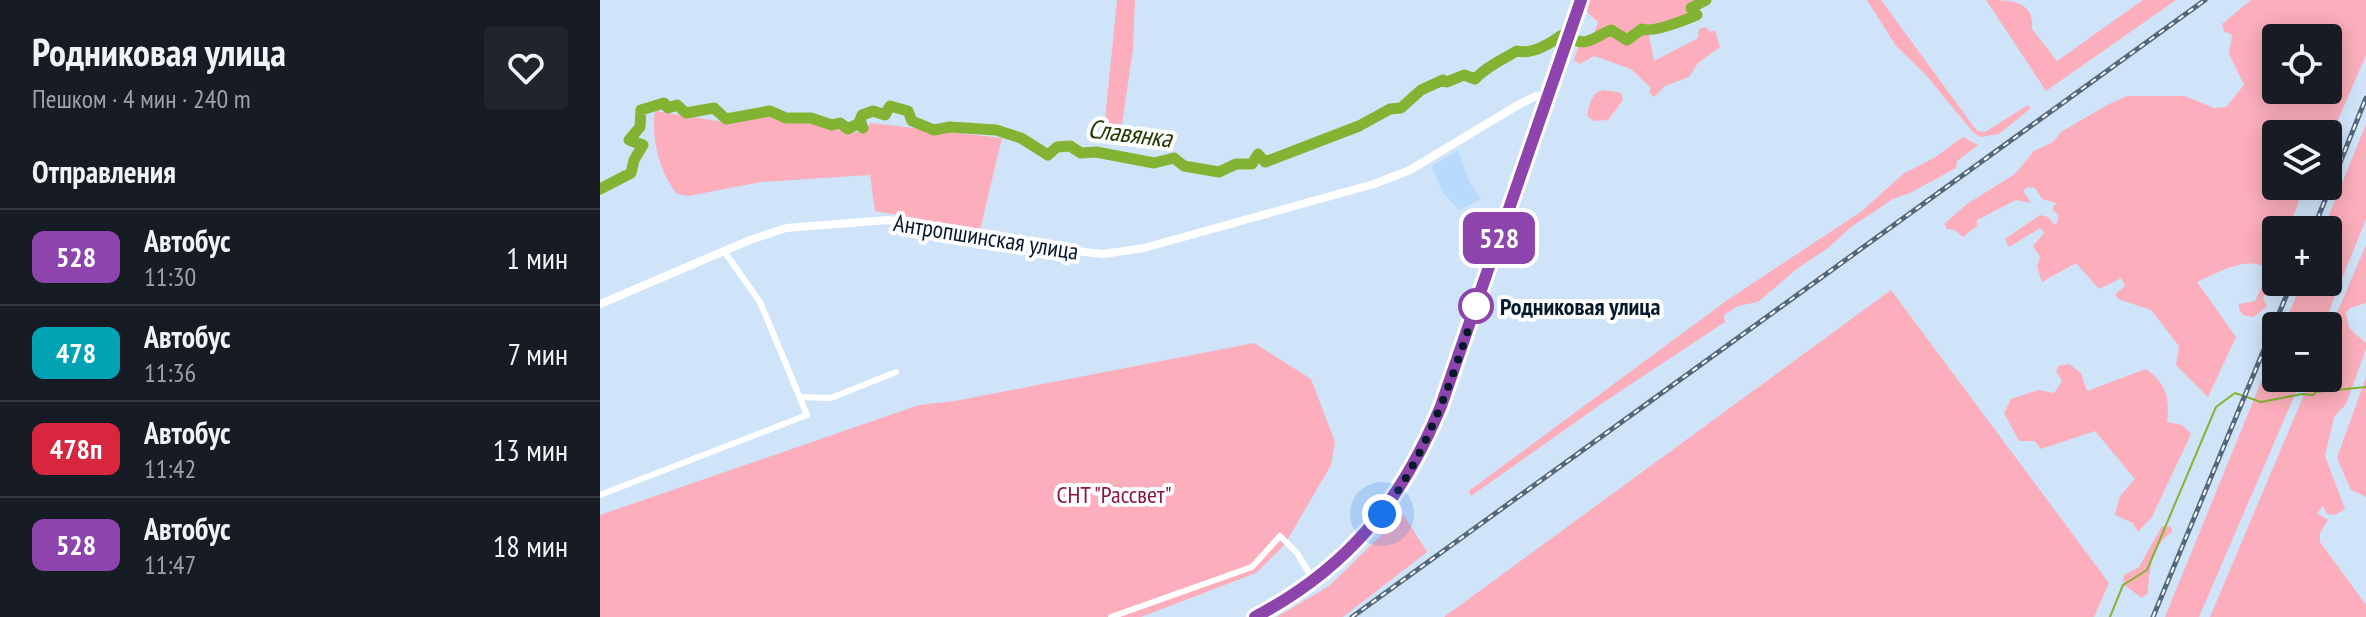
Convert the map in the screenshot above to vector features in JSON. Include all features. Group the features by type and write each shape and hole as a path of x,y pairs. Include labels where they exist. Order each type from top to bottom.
{"street":[{"path":"1255,617 1314,581 1382,514 1398,492 1429,435 1581,0"},
{"name":"Антропшинская улица","path":"600,304 786,228 888,220 1053,251 1103,254 1144,248 1386,180 1429,160 1518,105 1536,96 1547,97"},
{"path":"600,495 807,415 760,302 724,251"},
{"path":"801,397 831,398 896,372"},
{"path":"1111,617 1252,567 1280,536 1297,553 1314,581"}],"shaded area":[{"path":"1458,150 1470,183 1481,199 1459,210 1442,192 1432,166"}],"green space":[{"path":"1117,0 1135,0 1133,49 1121,131 1109,134 1104,130"},
{"path":"1588,0 1704,0 1697,9 1695,20 1648,31 1654,61 1698,38 1699,29 1706,27 1710,32 1715,30 1720,47 1698,63 1689,77 1665,86 1654,97 1649,92 1651,88 1631,69 1594,56 1580,64 1574,60 1581,40 1593,37 1598,22 1587,12"},
{"path":"1867,0 1881,0 1977,131 1985,132 2028,105 2031,108 1999,134 1980,137 1896,46"},
{"path":"1986,0 2011,2 2025,7 2032,19 2032,29 2057,61 2143,0 2176,0 2046,91"},
{"path":"2251,0 2366,0 2366,55 2338,120 2262,120 2262,200 2299,200 2292,216 2262,216 2262,266 2249,263 2231,267 2197,282 2236,337 2208,397 2176,365 2179,346 2151,310 2118,299 2115,294 2125,286 2121,278 2099,289 2076,263 2042,282 2037,267 2040,257 2033,246 2044,233 2040,228 2009,247 2005,239 2040,215 2048,217 2055,225 2058,222 2058,215 2052,209 2056,203 2042,199 2035,188 2028,187 2023,191 2031,203 2016,200 1977,220 1977,226 1963,237 1955,230 1947,229 1944,224 1967,204 2015,174 2034,151 2053,142 2061,132 2127,96 2185,96 2214,108 2226,107 2244,85 2229,54 2232,35 2224,31 2222,24"},
{"path":"1604,90 1621,93 1623,100 1608,120 1594,121 1587,116 1590,103 1596,93"},
{"path":"655,111 724,122 771,114 788,121 836,126 847,133 866,131 870,123 1002,138 980,230 875,211 870,175 761,182 688,196 677,194 665,176 658,154 654,132"},
{"path":"2366,124 2366,219 2342,279 2342,216 2329,216 2335,200 2342,200 2342,183"},
{"path":"1963,137 1978,145 1957,161 1956,168 1893,199 1851,227 1758,302 1738,306 1724,315 1725,322 1471,496 1469,491 1726,301 1862,211 1903,174 1934,158"},
{"path":"2366,245 2366,303 2350,308 2346,313 2349,328 2366,343 2366,349 2346,404 2334,417 2325,456 2345,509 2335,515 2327,514 2323,506 2317,513 2328,520 2320,533 2320,542 2366,605 2366,617 2210,617 2305,392 2342,392 2342,312 2337,312"},
{"path":"2262,286 2262,296 2267,306 2254,317 2243,315 2239,304 2255,301"},
{"path":"1891,290 2109,583 2094,617 1444,617"},
{"path":"2296,296 2335,296 2329,312 2290,312"},
{"name":"СНТ \"Рассвет\"","path":"1254,343 1311,379 1335,442 1331,465 1285,544 1256,573 1141,617 600,617 600,515 919,405 955,401"},
{"path":"2069,364 2081,373 2087,391 2146,369 2165,392 2167,422 2182,425 2191,434 2152,517 2138,532 2133,523 2115,515 2120,496 2135,479 2095,431 2041,449 2035,441 2019,441 2004,413 2011,399 2039,390 2054,393 2062,381 2056,371 2058,366"},
{"path":"2366,377 2366,497 2351,490 2337,458"},
{"path":"2262,379 2262,392 2296,392 2199,617 2165,617"},
{"path":"1403,514 1427,552 1343,617 1277,617 1329,586"},
{"path":"2162,526 2171,527 2172,532 2156,551 2148,593 2142,598 2123,584 2124,575 2139,567"}],"waterway":[{"name":"Славянка","path":"600,189 631,173 643,145 629,140 640,127 641,110 664,103 668,108 677,105 686,113 714,108 726,119 770,111 786,118 811,118 832,125 840,123 848,129 857,124 863,128 862,115 873,111 885,115 890,106 908,111 912,121 934,130 950,127 996,130 1021,138 1048,155 1057,147 1070,146 1081,153 1096,152 1154,163 1174,158 1184,166 1219,172 1236,164 1252,164 1258,154 1265,162 1359,126 1390,109 1401,108 1421,90 1443,80 1447,82 1464,75 1475,79 1517,51 1535,50 1562,35 1583,42 1611,30 1627,40 1642,29 1661,28 1697,15 1691,8 1706,0"},
{"path":"2110,617 2123,585 2147,570 2216,407 2235,393 2261,402 2366,387"}],"railway":[{"path":"1352,617 2205,0"},
{"path":"2319,216 2366,98"},
{"path":"2153,617 2286,296"}],"bus line":[{"name":"528","path":"1255,617 1314,581 1358,541 1382,514 1416,462 1441,406 1581,0"}],"place":[{"name":"Родниковая улица","path":"1476,306"}],"route":[{"path":"1382,514 1416,462 1429,435 1476,306"}]}
